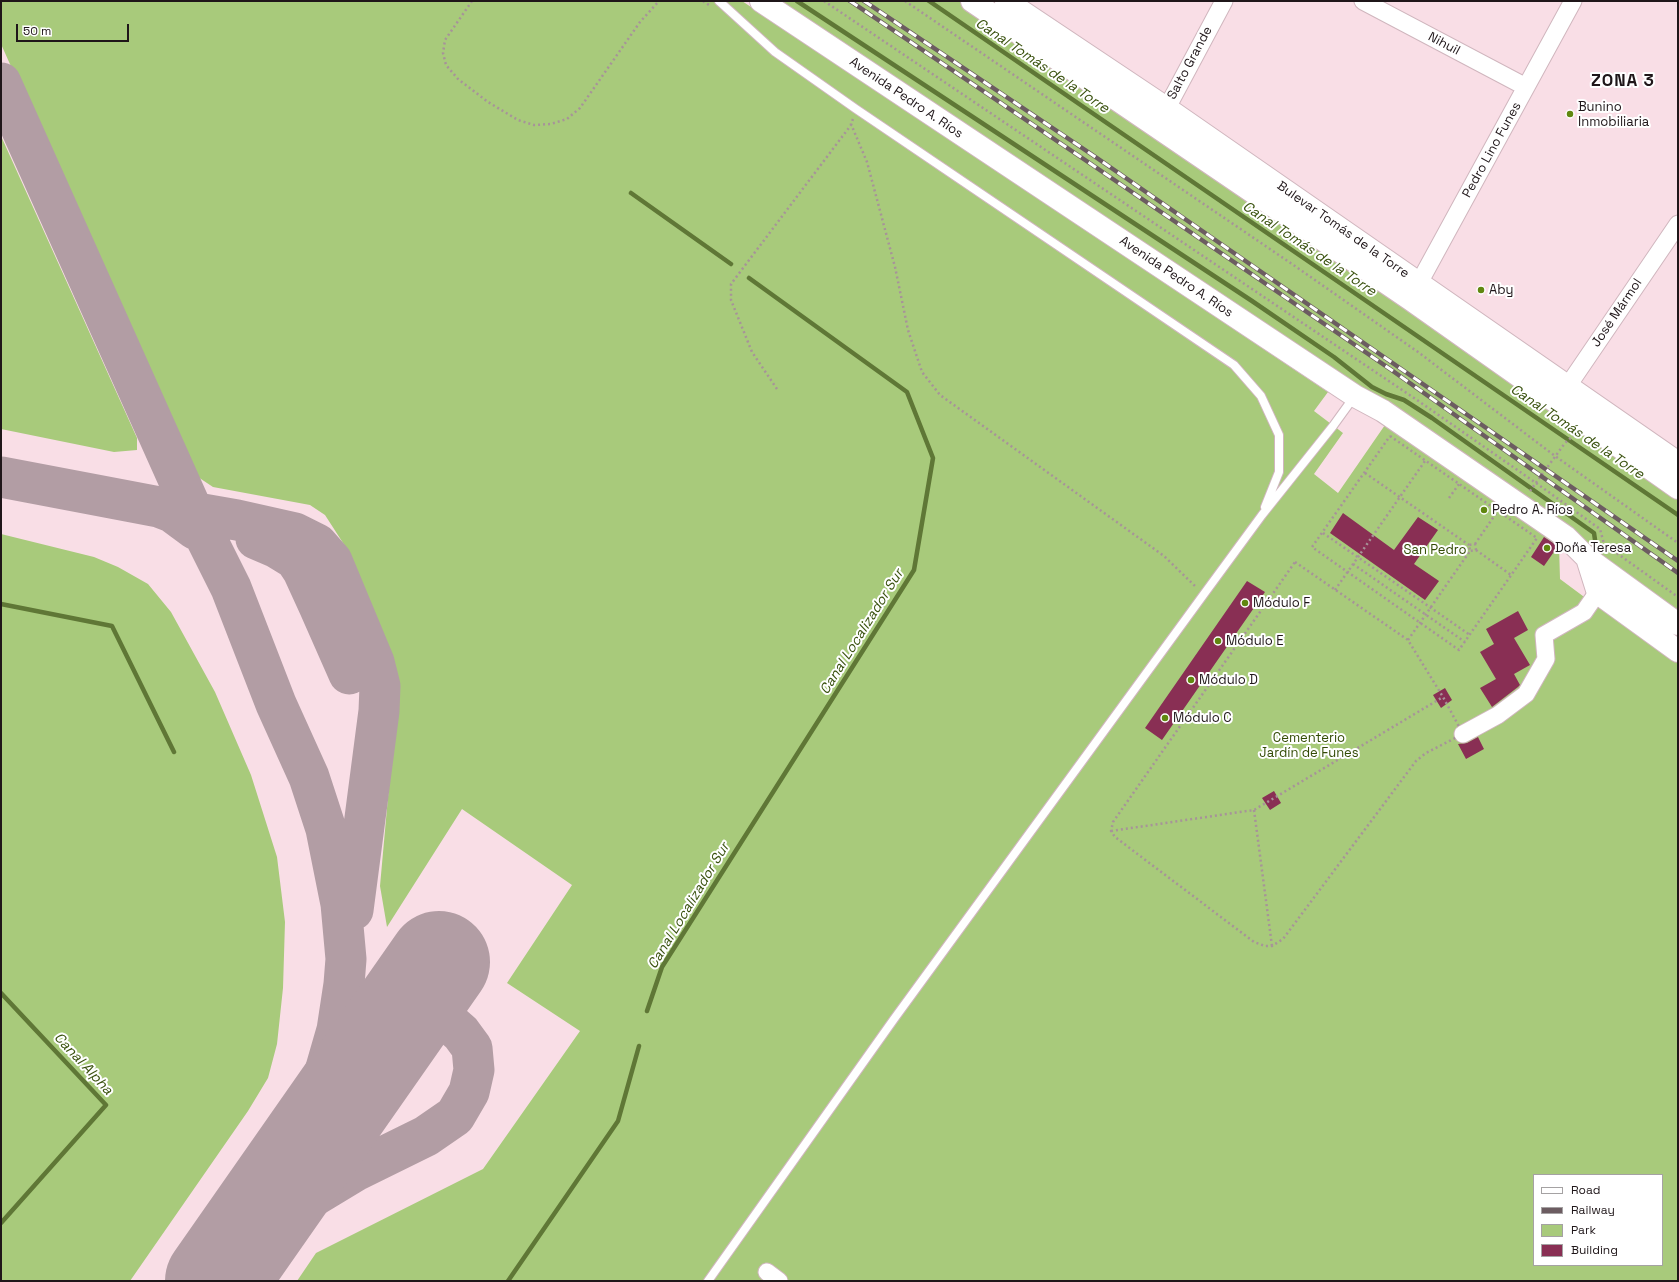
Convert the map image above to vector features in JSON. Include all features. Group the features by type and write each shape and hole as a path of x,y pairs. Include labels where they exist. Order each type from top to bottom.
{"main road":[{"name":"Avenida Pedro A. Ríos","path":"761,1 1355,396 1383,411 1566,537 1587,558 1670,618"},
{"name":"Bulevar Tomás de la Torre","path":"972,1 1162,117"},
{"name":"Bulevar Tomás de la Torre","path":"1006,1 1162,117 1562,394 1678,488"},
{"name":"Bulevar Tomás de la Torre","path":"1562,394 1678,463"},
{"name":"Avenida Pedro A. Ríos","path":"1587,558 1598,592"},
{"path":"1598,592 1678,651"},
{"path":"1648,629 1670,618"}],"street":[{"name":"Salto Grande","path":"1162,117 1224,1"},
{"name":"Nihuil","path":"1362,1 1526,87"},
{"name":"Pedro Lino Funes","path":"1415,291 1573,1"},
{"name":"José Mármol","path":"1562,394 1678,224"},
{"path":"1463,734 1498,716 1526,694 1546,659 1544,635 1584,612 1610,575"}],"lane":[{"path":"719,1 776,52 856,109 1234,365 1261,396 1279,435 1278,472 1262,515"},
{"path":"708,1281 894,1019 1204,594 1262,515 1355,396"}],"path":[{"path":"472,1 445,40 442,53 446,65 458,79 488,102 518,120 534,125 551,124 567,119 580,108 640,22 659,1"},
{"path":"824,1 1417,400 1600,529 1604,544 1678,596"},
{"path":"905,1 1013,73 1399,339 1556,456 1678,543"},
{"path":"777,389 752,352 731,300 731,284 851,124 856,109"},
{"path":"851,124 867,162 895,267 908,330 922,372 940,395 1164,556 1204,594"},
{"path":"1390,436 1312,548 1459,650 1537,538"},
{"path":"1531,490 1565,443 1572,437"},
{"path":"1335,590 1435,447"},
{"path":"1365,473 1469,545 1475,544"},
{"path":"1449,498 1459,484"},
{"path":"1476,550 1475,544 1508,497"},
{"path":"1323,533 1470,634"},
{"path":"1408,640 1470,551 1469,545"},
{"path":"1470,551 1476,550 1512,575"},
{"path":"1296,562 1335,590 1408,640 1443,697 1463,734 1426,753 1416,761 1283,940 1272,946 1265,946 1254,942 1114,837 1111,831 1113,822 1296,562"},
{"path":"1353,564 1465,642"},
{"path":"1111,831 1254,810 1443,697"},
{"path":"1254,810 1272,946"}],"green space":[{"path":"1,1 742,1 1328,392 1314,411 1343,433 1314,474 1338,493 1385,425 1559,545 1560,579 1599,608 1606,599 1587,558 761,1 972,1 1678,488 1678,1281 297,1281 316,1253 483,1169 580,1031 507,983 572,885 462,809 387,927 380,886 397,697 395,671 345,546 325,515 310,505 213,487 198,477 188,464 1,44"},
{"path":"1,136 137,438 137,450 114,452 1,429"},
{"path":"1,534 94,557 118,567 148,584 171,612 215,692 251,775 277,857 285,922 283,988 277,1044 268,1078 248,1111 130,1281 1,1281"}],"building":[{"path":"1343,513 1394,550 1418,517 1438,530 1414,564 1439,581 1425,600 1330,533"},
{"path":"1544,537 1558,546 1544,566 1531,557"},
{"path":"1247,581 1265,592 1162,740 1145,728"},
{"path":"1518,611 1528,630 1514,638 1530,665 1514,674 1520,685 1492,707 1480,688 1496,679 1480,652 1494,644 1486,629"},
{"path":"1445,688 1452,700 1441,708 1433,695"},
{"path":"1478,737 1484,749 1466,759 1458,744 1467,743"},
{"path":"1274,791 1281,803 1270,810 1262,798"}],"waterway":[{"path":"797,1 1252,301 1334,357 1372,387 1386,394 1404,400 1432,418 1594,533 1597,553 1600,555"},
{"name":"Canal Tomás de la Torre","path":"929,1 1678,515"},
{"name":"Canal Localizador Sur","path":"631,193 731,264"},
{"name":"Canal Localizador Sur","path":"647,1011 662,967 914,570 933,458 907,392 749,278"},
{"path":"1,604 112,626 174,752"},
{"name":"Canal Alpha","path":"1,993 106,1105 1,1223"},
{"path":"508,1281 618,1121 639,1046"}],"taxiway":[{"path":"1,83 193,512 231,588 276,704 309,777 326,829 341,904 346,959 344,984 337,1030 322,1082 302,1130 283,1186"},
{"path":"1,477 159,507 172,512 195,529"},
{"path":"174,509 237,520 295,533 317,544 332,561 374,662 380,686 379,711 353,910"},
{"path":"256,539 277,548 295,559 303,571 349,674"},
{"path":"234,1255 266,1225 357,1170 426,1136 455,1116 469,1092 474,1070 472,1048 461,1033 445,1019 421,1013 401,1017"}],"runway":[{"path":"216,1281 439,962"}],"railway":[{"path":"850,1 1390,369 1678,573"},
{"path":"864,1 1097,158 1678,561"}],"place":[{"name":"Bunino Inmobiliaria","path":"1570,114"},
{"name":"Aby","path":"1481,290"},
{"name":"Pedro A. Ríos","path":"1484,510"},
{"name":"Doña Teresa","path":"1547,548"},
{"name":"Módulo F","path":"1245,603"},
{"name":"Módulo E","path":"1218,641"},
{"name":"Módulo D","path":"1191,680"},
{"name":"Módulo C","path":"1165,718"}],"district":[{"name":"ZONA 3","path":"1623,81"}],"park label":[{"name":"San Pedro","path":"1435,550"},
{"name":"Cementerio Jardín de Funes","path":"1309,746"}]}
